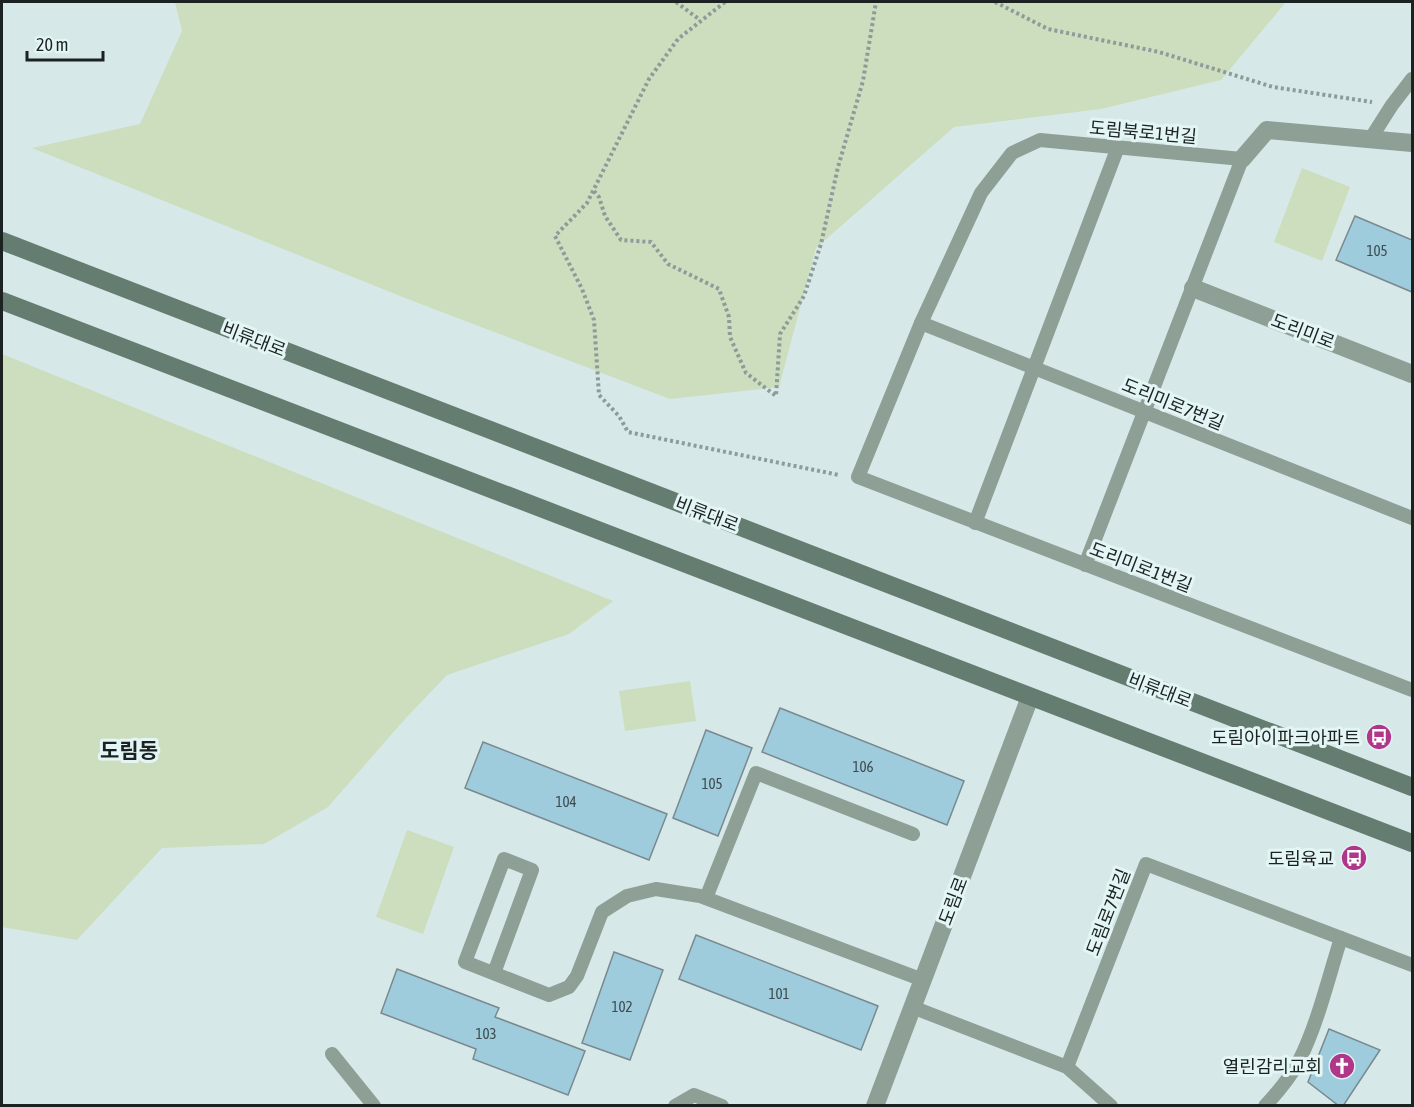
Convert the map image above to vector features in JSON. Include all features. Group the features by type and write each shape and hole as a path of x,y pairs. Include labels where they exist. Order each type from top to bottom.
{"main road":[{"name":"비류대로","path":"2,241 1413,788"},
{"path":"2,302 1413,843"}],"street":[{"path":"1242,159 1267,130 1413,143"},
{"name":"도리미로","path":"1193,288 1413,374"},
{"name":"도림로","path":"875,1106 1030,696"}],"lane":[{"path":"1371,138 1392,105 1413,79"},
{"name":"도림북로1번길","path":"921,323 981,193 1012,153 1040,140 1242,159"},
{"path":"975,523 1118,147"},
{"path":"1085,565 1242,159"},
{"path":"858,477 921,323"},
{"name":"도리미로7번길","path":"921,323 1413,518"},
{"name":"도리미로1번길","path":"858,477 1413,690"},
{"path":"706,898 756,773 913,834"},
{"path":"494,973 532,870 504,859 465,962 549,995 569,987 577,976 602,912 627,896 656,889 745,907 923,980"},
{"name":"도림로7번길","path":"1067,1067 1146,864 1413,965"},
{"path":"1265,1106 1282,1088 1298,1062 1314,1025 1341,938"},
{"path":"912,1007 1067,1067 1112,1106"},
{"path":"332,1054 374,1106"},
{"path":"675,1106 694,1095 722,1106"}],"path":[{"path":"676,2 700,20"},
{"path":"725,2 678,39 649,79 587,203 555,236 582,289 594,320 599,395 619,416 628,432 858,477"},
{"path":"594,190 605,216 621,240 651,242 668,264 719,289 729,317 730,337 746,373 776,396 780,334 804,296 821,244 838,167 863,81 876,2"},
{"path":"995,2 1048,28 1159,52 1273,87 1392,105"}],"green space":[{"path":"175,2 1286,2 1221,80 1101,109 954,127 816,248 779,387 670,399 405,298 32,148 140,124 182,31"},
{"path":"1302,168 1350,187 1322,261 1274,242"},
{"path":"2,354 613,601 569,634 447,675 328,807 264,844 162,848 77,940 2,927"},
{"path":"690,681 696,721 625,731 619,691"},
{"path":"407,830 454,847 423,934 376,917"}],"building":[{"path":"1355,216 1412,240 1412,292 1336,260"},
{"path":"780,708 964,781 947,825 762,752"},
{"path":"706,730 752,748 718,836 673,818"},
{"path":"483,742 667,814 649,860 465,788"},
{"path":"696,935 878,1006 861,1050 679,979"},
{"path":"614,952 663,970 630,1060 582,1043"},
{"path":"397,969 499,1008 495,1017 585,1051 568,1095 473,1059 476,1049 381,1013"},
{"name":"열린감리교회","path":"1329,1029 1380,1050 1343,1106 1339,1106 1308,1082"}],"place":[{"name":"도림아이파크아파트","path":"1379,737"},
{"name":"도림육교","path":"1354,858"},
{"name":"열린감리교회","path":"1342,1066"}],"district":[{"name":"도림동","path":"129,750"}]}
